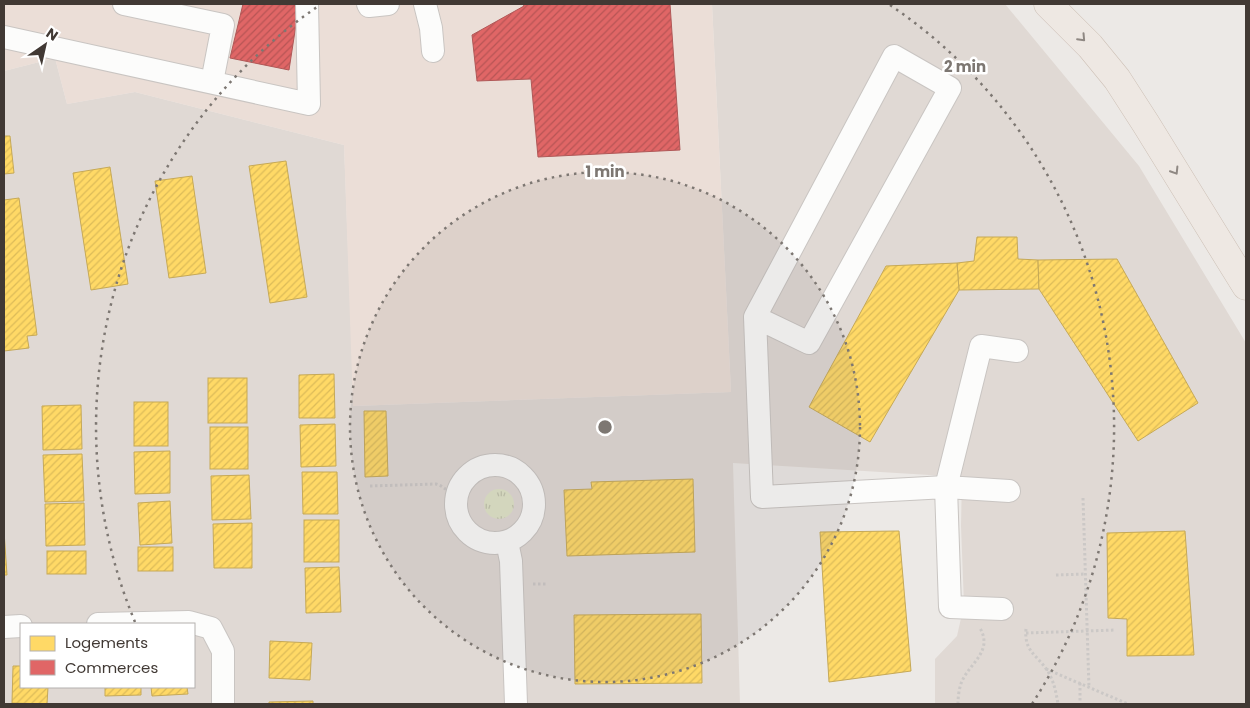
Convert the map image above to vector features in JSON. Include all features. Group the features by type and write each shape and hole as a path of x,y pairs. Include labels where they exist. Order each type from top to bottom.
{"main road":[{"path":"1048,4 1090,46 1117,80 1246,286"}],"street":[{"path":"124,4 223,25 212,82"},
{"path":"4,37 309,104 307,4"},
{"path":"368,4 369,6 388,4"},
{"path":"424,4 431,28 434,51"},
{"path":"755,317 809,343 950,88 894,56 755,317 762,497 946,488 1009,491"},
{"path":"1002,609 950,607 946,488 981,346 1017,351"},
{"path":"492,465 505,466 522,475 530,485 534,497 533,516 523,533 507,542 488,543 471,536 463,526 458,515 456,497 464,480 474,471 483,467 492,465"},
{"path":"507,542 512,575 516,704"},
{"path":"143,623 192,623"},
{"path":"195,624 211,628 223,651 223,704"},
{"path":"4,626 20,626"}],"path":[{"path":"370,486 436,484 441,485 448,493 456,497"},
{"path":"1083,498 1090,688"},
{"path":"1056,575 1086,574"},
{"path":"958,704 962,682 983,651 985,643 984,634 980,628"},
{"path":"1058,704 1054,683 1046,669 1029,649 1026,631 1115,630"},
{"path":"1046,669 1128,704"},
{"path":"1080,683 1080,704"}],"shaded area":[{"path":"4,4 712,4 731,392 353,406 344,145 135,92 67,104 55,58 4,71"},
{"path":"712,4 1005,4 1139,166 1246,343 1246,704 935,704 935,659 957,636 964,605 961,526 962,477 733,463 740,704 4,704 4,71 55,58 67,104 135,92 344,145 354,406 731,392"}],"green space":[{"path":"499,489 510,493 514,504 510,515 499,519 488,515 484,504 488,493"}],"building: Logements":[{"path":"4,136 10,136 14,173 4,174"},
{"path":"286,161 307,297 270,303 249,166"},
{"path":"110,167 128,284 91,290 73,173"},
{"path":"192,176 206,273 169,278 155,181"},
{"path":"19,198 37,335 27,336 29,348 4,351 4,200"},
{"path":"977,237 1017,237 1018,259 1038,260 1039,289 959,290 957,263 974,261"},
{"path":"1117,259 1198,403 1138,441 1039,289 1038,260"},
{"path":"957,263 959,290 870,442 809,407 886,266"},
{"path":"334,374 335,418 299,418 299,375"},
{"path":"208,378 247,378 247,423 208,423"},
{"path":"134,402 168,402 168,446 134,446"},
{"path":"81,405 82,449 43,450 42,406"},
{"path":"364,411 386,411 388,476 365,477"},
{"path":"335,424 336,466 301,467 300,425"},
{"path":"210,427 248,427 248,469 210,469"},
{"path":"170,451 170,493 135,494 134,452"},
{"path":"82,454 84,501 45,502 43,455"},
{"path":"302,472 337,472 338,514 303,514"},
{"path":"249,475 251,519 212,520 211,476"},
{"path":"693,479 695,552 567,556 564,490 592,489 591,482"},
{"path":"170,501 172,543 140,545 138,503"},
{"path":"84,503 85,545 46,546 45,504"},
{"path":"304,520 339,520 339,562 304,562"},
{"path":"252,523 252,568 214,568 213,524"},
{"path":"4,531 7,575 4,575"},
{"path":"899,531 911,671 829,682 820,532"},
{"path":"1185,531 1194,655 1127,656 1127,619 1108,618 1107,533"},
{"path":"138,547 173,547 173,571 138,571"},
{"path":"47,551 86,551 86,574 47,574"},
{"path":"339,567 341,612 306,613 305,568"},
{"path":"701,614 702,683 575,684 574,615"},
{"path":"270,641 312,643 310,680 269,678"},
{"path":"13,666 20,666 20,688 48,688 47,704 12,703"},
{"path":"105,688 141,688 141,695 105,696"},
{"path":"151,688 187,688 188,694 152,696"},
{"path":"313,701 313,704 269,704 269,702"}],"building: Commerces":[{"path":"243,4 299,5 289,70 230,58"},
{"path":"523,4 670,4 680,150 538,157 531,79 477,81 472,35 524,6"}]}
